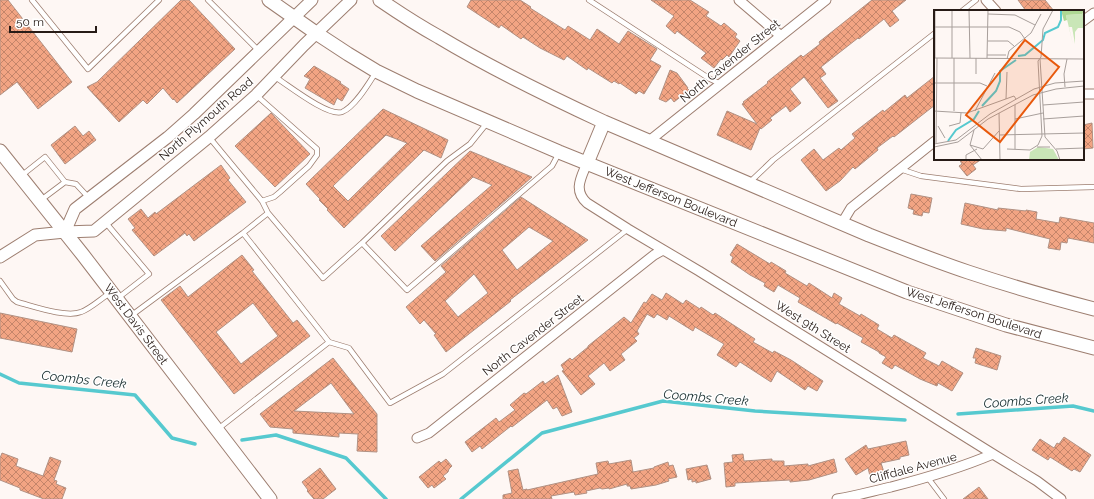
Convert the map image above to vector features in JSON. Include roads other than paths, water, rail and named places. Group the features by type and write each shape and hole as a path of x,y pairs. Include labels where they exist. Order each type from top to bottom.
{"main road":[{"name":"West Jefferson Boulevard","path":"270,0 316,33 376,71 417,91 560,152 907,292 1006,325 1094,348"},
{"path":"380,0 477,59 562,103 604,122 908,250 1007,285 1094,309"},
{"path":"587,163 604,122"},
{"name":"West Davis Street","path":"0,151 114,295 270,499"}],"street":[{"name":"North Plymouth Road","path":"65,232 75,209 189,119 312,0"},
{"name":"North Plymouth Road","path":"0,257 35,235 94,231 209,137 256,94 350,0"},
{"path":"739,0 780,36"},
{"name":"North Cavender Street","path":"649,141 826,0"},
{"path":"986,0 995,10"},
{"path":"1084,20 1094,13"},
{"path":"842,223 851,208 934,141"},
{"name":"West 9th Street","path":"587,163 578,190 581,198 587,203 706,275 1037,481 1061,499"},
{"name":"North Cavender Street","path":"416,438 428,433 654,255 663,250"},
{"name":"Cliffdale Avenue","path":"837,499 853,498 928,478 970,464 993,454"}],"lane":[{"path":"32,0 88,69 159,0"},
{"path":"208,0 259,51"},
{"path":"589,0 710,79 721,84"},
{"path":"963,10 976,0"},
{"path":"749,183 773,160 934,33"},
{"path":"274,76 305,98 334,112 342,112 351,107 367,87 376,71"},
{"path":"256,94 317,149 316,155 309,166 274,197 262,201"},
{"path":"209,137 262,201 268,213 323,278 362,243 447,161 470,144 488,121"},
{"path":"362,243 407,290 552,166 560,152"},
{"path":"21,176 45,157 65,182 76,184 89,198"},
{"path":"900,169 921,176 1021,189 1094,187"},
{"path":"40,200 65,182"},
{"path":"130,316 268,213"},
{"path":"0,281 13,299 17,302 64,314 74,314 82,312 114,295 149,274 105,222"},
{"path":"243,233 329,342 350,348 390,403 443,374 628,229"},
{"path":"216,430 329,342"},
{"path":"928,478 944,499"}],"waterway":[{"name":"Coombs Creek","path":"0,374 19,383 135,395 172,438 195,444"},
{"name":"Coombs Creek","path":"461,499 542,433 663,401 755,411 905,420"},
{"name":"Coombs Creek","path":"958,414 1073,406 1094,411"},
{"name":"Coombs Creek","path":"242,440 276,435 346,458 386,499"}]}
